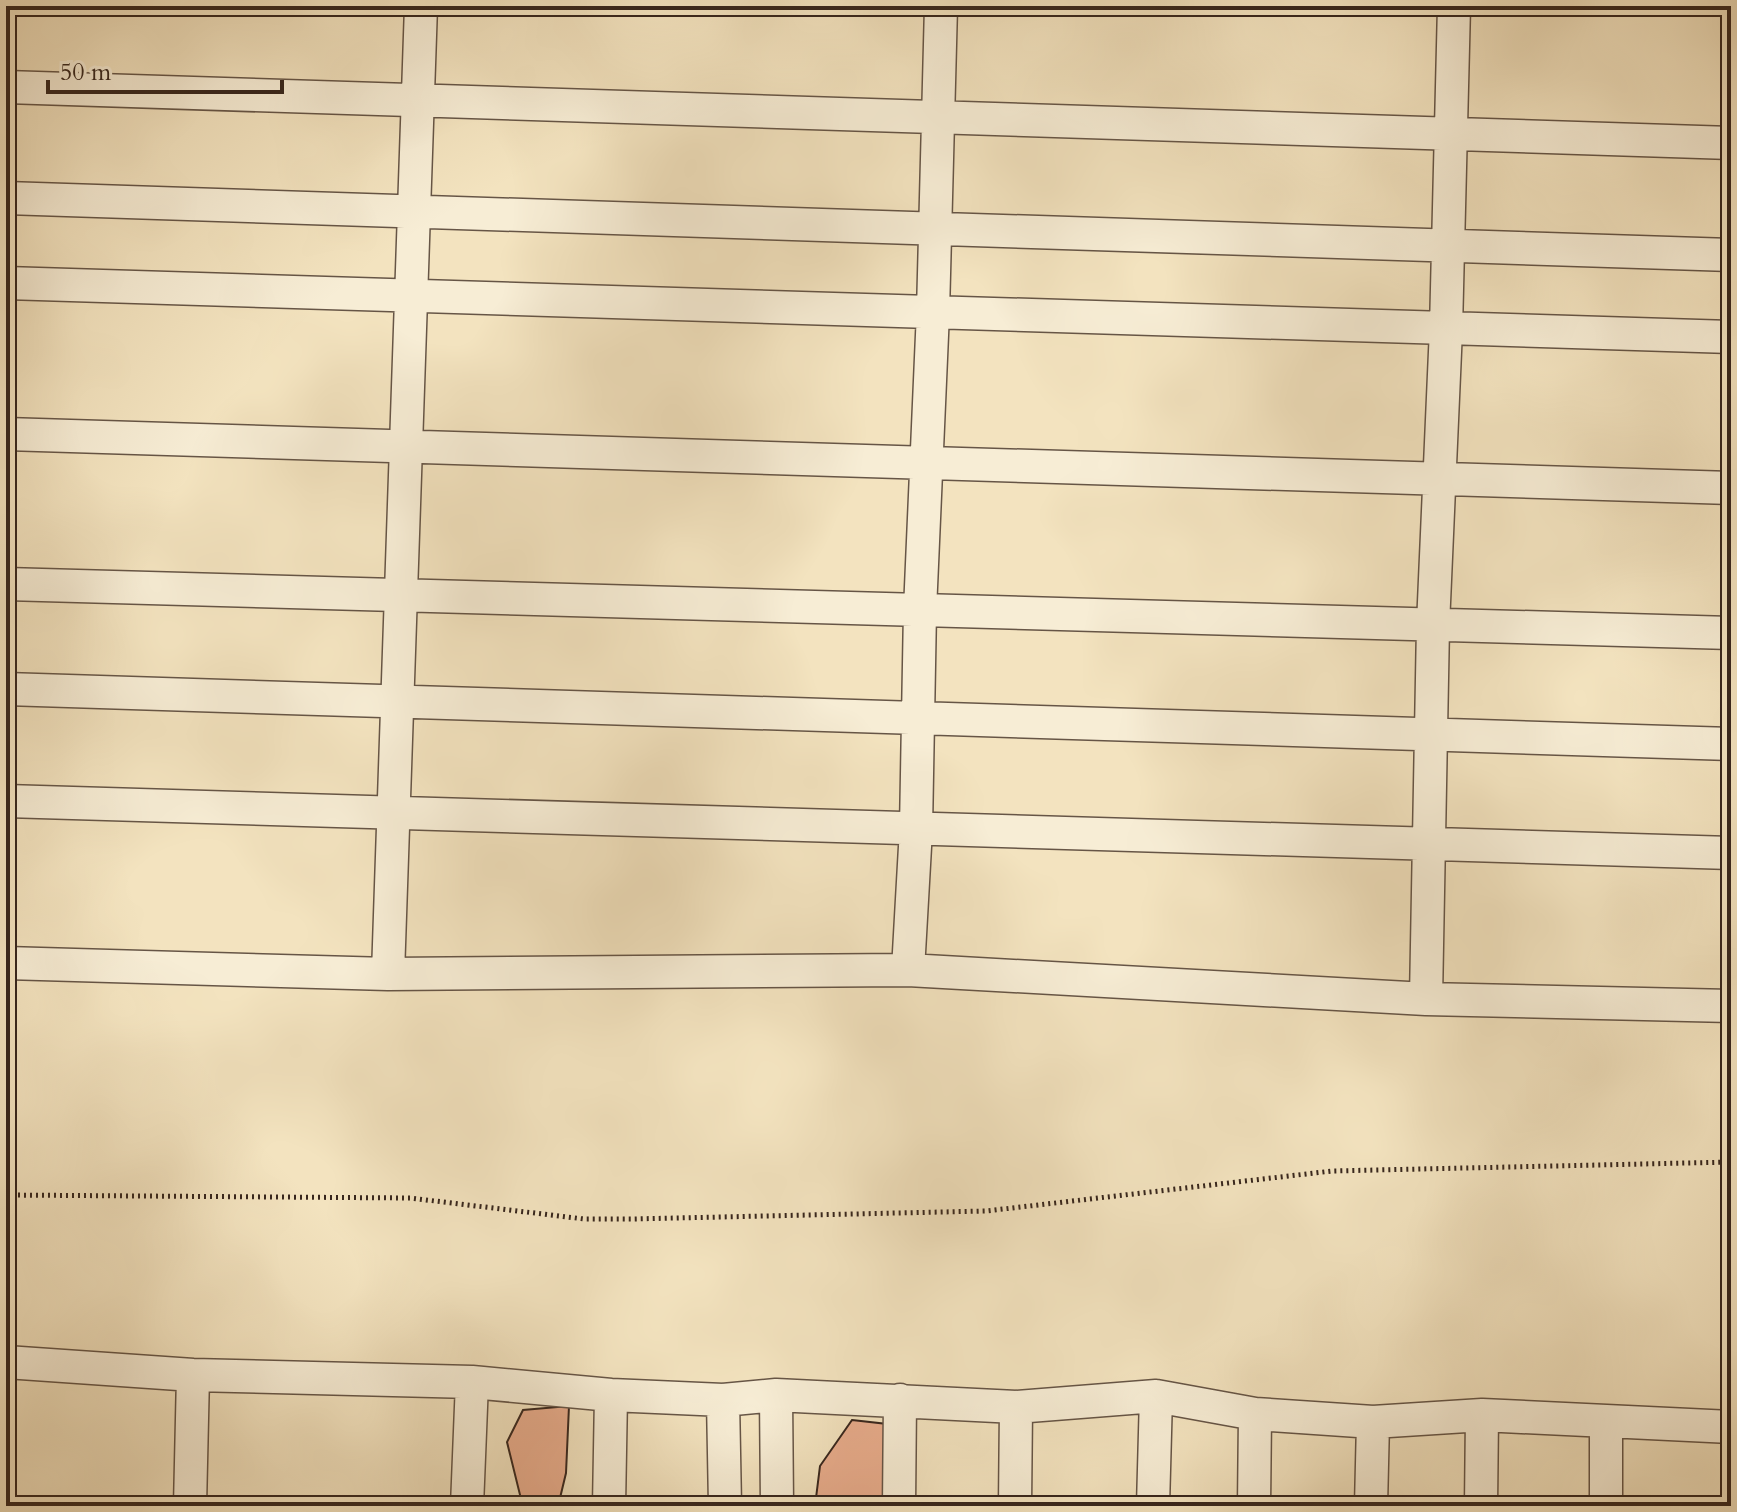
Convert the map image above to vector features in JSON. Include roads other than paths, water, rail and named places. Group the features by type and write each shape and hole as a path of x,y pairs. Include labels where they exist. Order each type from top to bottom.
{"street":[{"path":"388,974 396,811 399,594 413,294 421,6"},
{"path":"908,970 916,829 920,610 933,312 941,6"},
{"path":"1426,999 1433,625 1446,329 1454,6"},
{"path":"6,87 1731,143"},
{"path":"6,198 1731,255"},
{"path":"6,283 1731,337"},
{"path":"6,434 1731,488"},
{"path":"6,584 1731,633"},
{"path":"6,689 1731,744"},
{"path":"6,801 1731,853"},
{"path":"6,963 388,974 908,970 1426,999 1731,1006"},
{"path":"6,1362 193,1375 472,1382 611,1395 723,1400 776,1395 1016,1407 1156,1396 1255,1414 1373,1422 1482,1415 1731,1427"},
{"path":"190,1506 193,1375"},
{"path":"467,1506 472,1382"},
{"path":"609,1506 611,1395"},
{"path":"776,1395 777,1506"},
{"path":"1153,1506 1156,1396"},
{"path":"723,1400 725,1506"},
{"path":"899,1506 900,1400"},
{"path":"1015,1506 1016,1407"},
{"path":"1254,1506 1255,1414"},
{"path":"1481,1506 1482,1415"},
{"path":"1371,1506 1373,1422"},
{"path":"1606,1422 1606,1506"}]}
